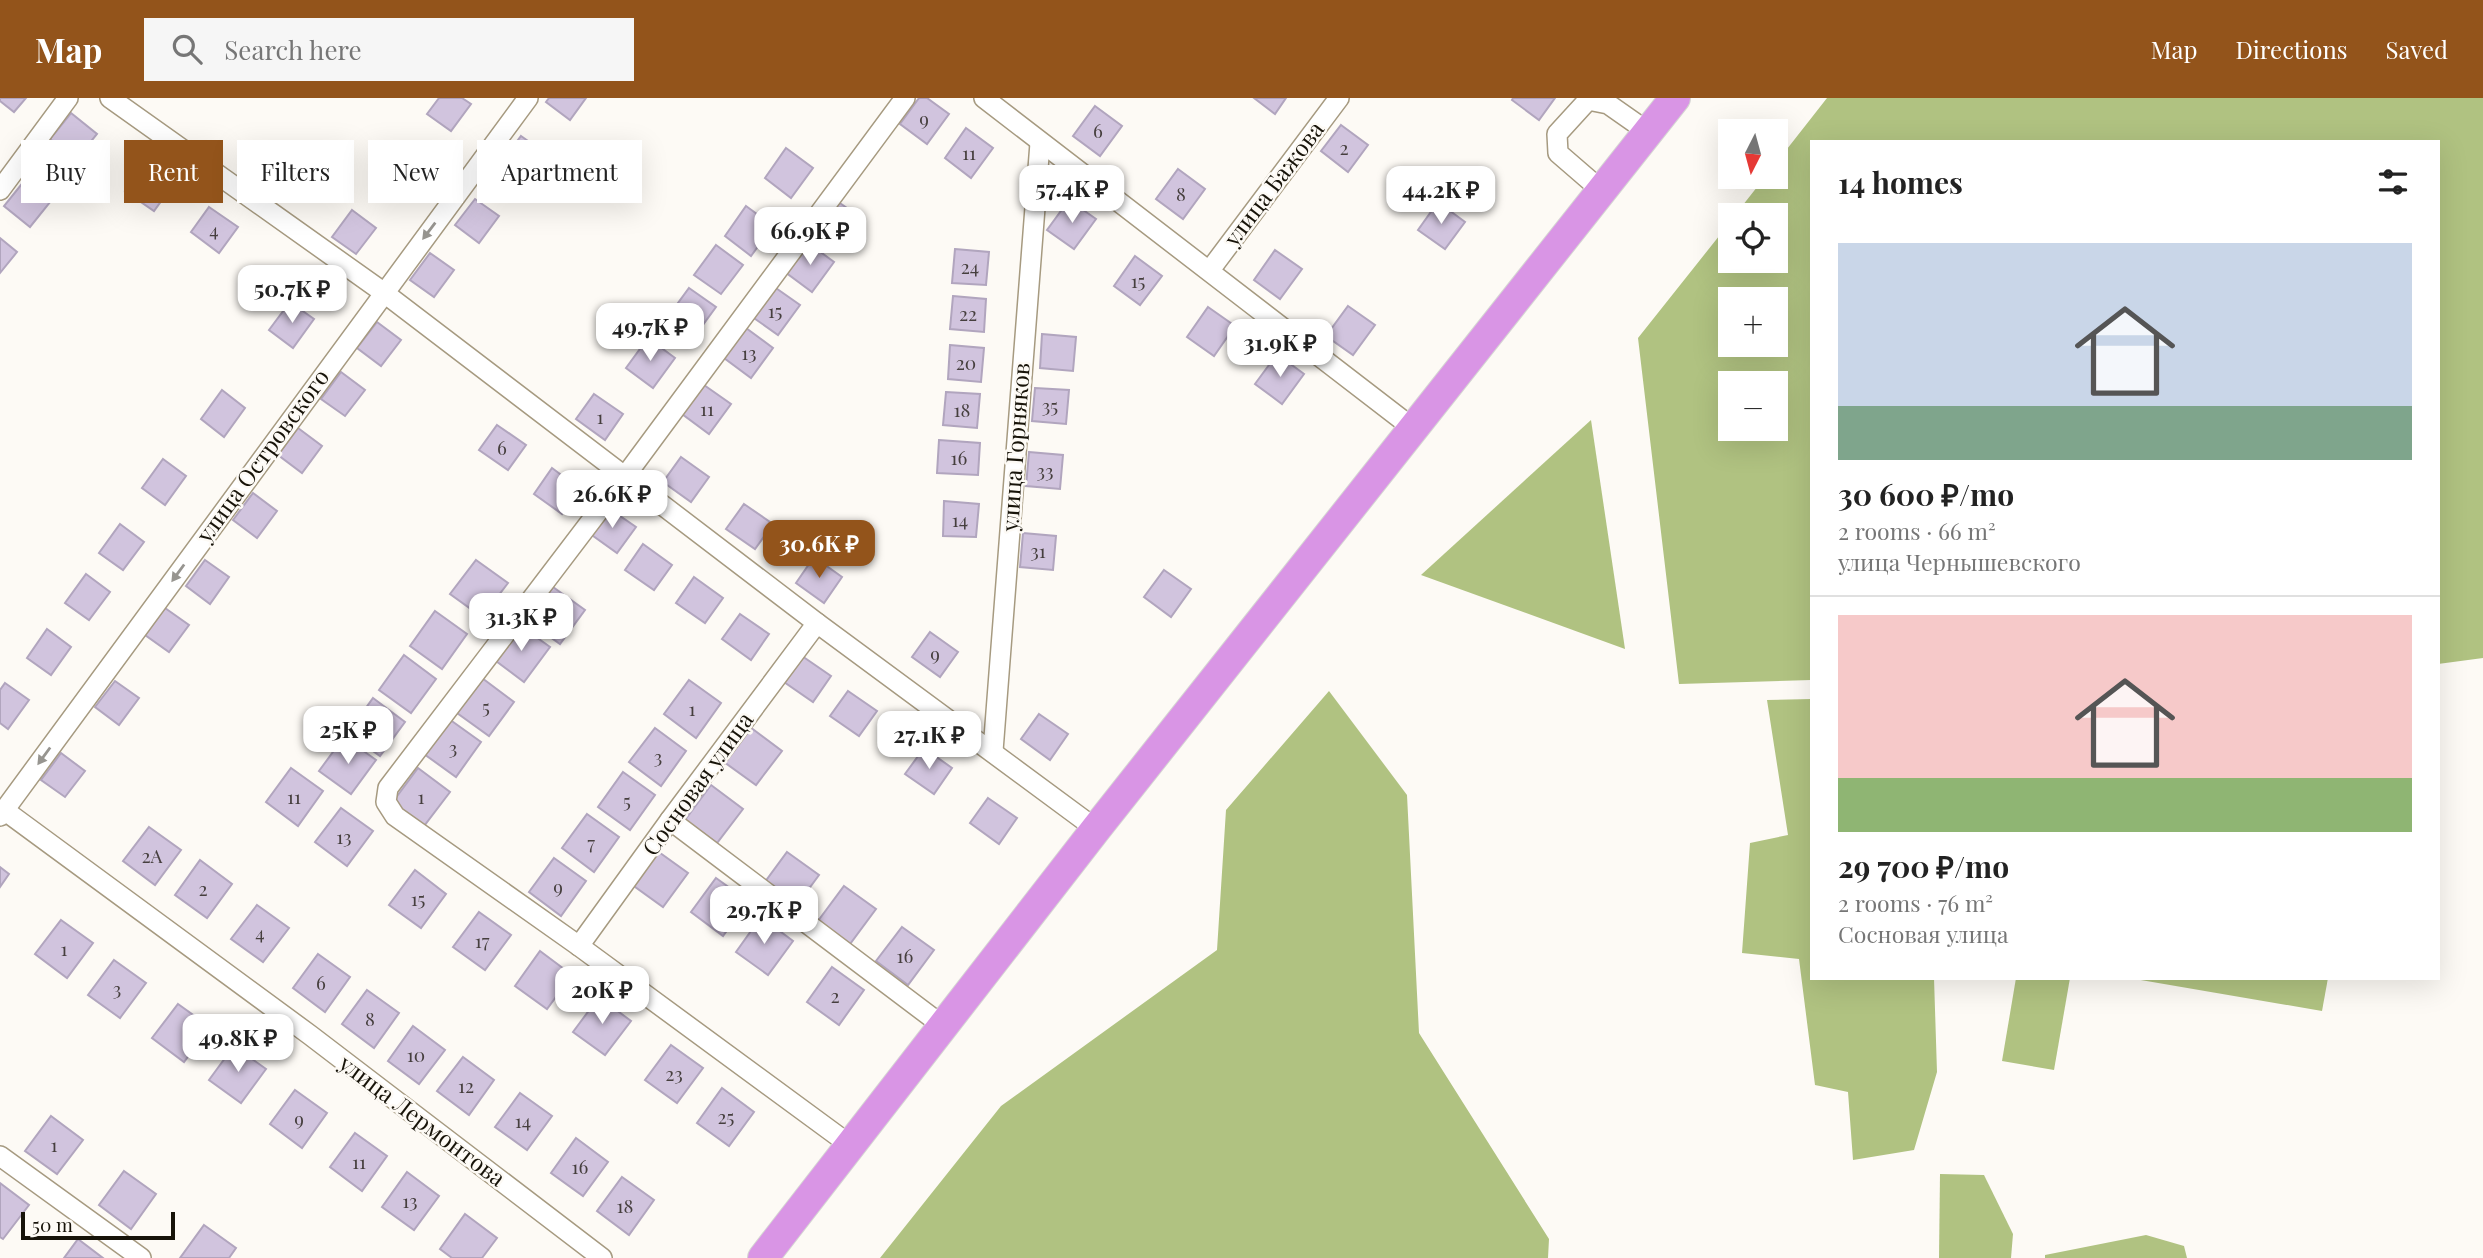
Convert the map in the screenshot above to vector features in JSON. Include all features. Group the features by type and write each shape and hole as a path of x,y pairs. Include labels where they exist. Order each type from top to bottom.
{"highway":[{"path":"763,1258 1096,829 1675,98"}],"street":[{"path":"0,190 68,98"},
{"path":"110,98 383,292 817,623 1096,829"},
{"name":"улица Островского","path":"2,813 528,98"},
{"path":"850,1145 579,946 395,816 386,802 388,788 626,475 905,98"},
{"path":"984,98 1414,429"},
{"name":"улица Бажова","path":"1210,270 1339,98"},
{"path":"1602,191 1558,153 1557,134 1588,100 1608,104 1648,132"},
{"name":"улица Горняков","path":"993,751 1040,143"},
{"name":"Сосновая улица","path":"579,946 817,623"},
{"name":"улица Лермонтова","path":"2,813 310,1035 602,1258"},
{"path":"670,820 943,1026"},
{"path":"0,1156 141,1258"}],"green space":[{"path":"1827,98 2483,98 2483,658 2440,664 2440,140 1810,140 1810,680 1679,684 1638,338 1718,237 1718,273 1788,273 1788,203 1744,203 1756,189 1788,189 1788,148"},
{"path":"1591,420 1625,649 1421,575"},
{"path":"1329,691 1407,795 1419,1033 1549,1239 1548,1258 880,1258 1001,1106 1217,950 1226,810"},
{"path":"1810,699 1810,980 1934,980 1937,1072 1914,1150 1853,1160 1848,1092 1815,1085 1799,959 1742,953 1750,843 1788,835 1767,700"},
{"path":"2016,980 2070,980 2054,1070 2002,1061"},
{"path":"2141,980 2328,980 2322,1011"},
{"path":"1940,1174 1984,1175 2013,1234 2011,1258 1939,1258"},
{"path":"2146,1235 2184,1246 2187,1258 2045,1258 2045,1255"}],"building":[{"path":"0,98 26,98 14,112 0,101"},
{"path":"439,98 462,98 471,104 451,131 427,114"},
{"path":"549,98 586,98 570,120 546,102"},
{"path":"919,98 927,98 949,114 927,144 900,124"},
{"path":"1254,98 1286,98 1275,114"},
{"path":"1555,98 1539,120 1512,100"},
{"path":"1095,106 1122,126 1100,156 1073,136"},
{"path":"71,113 97,134 92,140 50,139"},
{"path":"1341,125 1368,145 1348,172 1321,151"},
{"path":"966,128 993,148 971,178 945,158"},
{"path":"786,148 813,168 791,198 765,178"},
{"path":"1178,169 1205,189 1183,219 1156,199"},
{"path":"21,185 21,203 49,203 30,227 4,206"},
{"path":"475,199 477,203 499,216 479,243 455,225"},
{"path":"1069,200 1096,219 1074,249 1047,230"},
{"path":"837,201 864,220 842,250 815,231"},
{"path":"1438,202 1465,222 1445,249 1418,230"},
{"path":"142,203 160,203 154,211"},
{"path":"746,206 773,226 751,256 725,236"},
{"path":"209,207 238,227 219,253 191,232"},
{"path":"352,210 376,228 356,254 332,237"},
{"path":"0,238 17,252 0,273"},
{"path":"807,242 834,262 812,292 785,272"},
{"path":"716,245 743,265 721,294 694,275"},
{"path":"955,249 989,252 986,285 952,283"},
{"path":"1275,250 1302,269 1280,299 1254,280"},
{"path":"430,253 454,270 434,297 410,280"},
{"path":"1135,256 1162,276 1140,305 1114,286"},
{"path":"773,286 800,305 778,335 751,316"},
{"path":"689,288 716,307 694,337 667,318"},
{"path":"953,296 986,299 984,332 950,329"},
{"path":"290,302 314,319 293,348 269,330"},
{"path":"1348,306 1375,325 1353,355 1326,336"},
{"path":"1208,307 1235,326 1214,356 1187,337"},
{"path":"377,322 401,340 381,366 357,348"},
{"path":"746,328 773,348 751,378 724,358"},
{"path":"1042,334 1076,337 1073,371 1040,368"},
{"path":"648,338 675,358 653,388 626,368"},
{"path":"950,345 984,348 981,382 948,379"},
{"path":"1277,354 1304,374 1282,404 1255,384"},
{"path":"341,372 365,390 345,416 321,399"},
{"path":"704,385 731,404 709,434 682,414"},
{"path":"1035,388 1069,390 1066,424 1032,421"},
{"path":"222,390 245,408 224,437 201,419"},
{"path":"946,392 980,394 977,428 943,425"},
{"path":"594,394 623,414 605,440 576,419"},
{"path":"497,425 526,445 508,470 479,450"},
{"path":"298,428 322,446 302,473 278,455"},
{"path":"939,440 980,443 978,475 937,473"},
{"path":"1029,452 1063,455 1060,489 1026,486"},
{"path":"681,457 709,477 691,502 663,482"},
{"path":"163,459 186,476 165,505 142,488"},
{"path":"552,468 580,489 562,514 534,494"},
{"path":"253,493 277,511 257,538 233,520"},
{"path":"944,501 979,504 976,537 943,536"},
{"path":"744,504 773,524 755,549 726,529"},
{"path":"607,507 636,527 617,553 589,533"},
{"path":"120,524 144,542 123,570 99,553"},
{"path":"1023,533 1056,536 1053,570 1020,567"},
{"path":"643,544 672,565 654,590 625,570"},
{"path":"814,557 842,577 824,603 796,583"},
{"path":"205,560 229,577 210,604 186,586"},
{"path":"476,560 508,583 482,617 450,594"},
{"path":"1164,570 1191,589 1171,617 1144,597"},
{"path":"86,574 110,592 89,620 65,603"},
{"path":"694,577 723,598 705,623 676,603"},
{"path":"553,587 585,610 560,644 528,621"},
{"path":"165,608 189,625 169,652 145,635"},
{"path":"435,611 467,634 442,669 410,646"},
{"path":"740,614 769,634 751,660 722,639"},
{"path":"518,624 550,647 524,682 492,658"},
{"path":"47,629 71,647 51,675 27,658"},
{"path":"930,632 958,652 940,677 912,657"},
{"path":"404,655 436,679 411,713 379,690"},
{"path":"802,656 831,676 813,702 784,682"},
{"path":"482,678 514,702 489,736 457,713"},
{"path":"689,680 721,703 696,738 664,714"},
{"path":"115,681 139,698 119,725 95,707"},
{"path":"5,683 29,700 8,729 0,723 0,690"},
{"path":"848,691 877,711 859,736 830,716"},
{"path":"373,698 405,722 380,756 348,733"},
{"path":"1039,714 1068,734 1050,760 1021,739"},
{"path":"449,719 481,742 456,777 424,754"},
{"path":"750,727 782,751 756,785 724,762"},
{"path":"655,728 686,751 661,786 629,762"},
{"path":"344,737 376,760 351,794 319,771"},
{"path":"924,748 952,768 934,794 905,774"},
{"path":"61,753 85,771 65,797 41,780"},
{"path":"291,768 323,791 298,826 266,802"},
{"path":"418,768 450,792 424,826 392,803"},
{"path":"623,772 655,795 630,830 598,807"},
{"path":"711,785 743,809 717,843 685,820"},
{"path":"988,798 1017,818 999,844 970,823"},
{"path":"341,808 373,831 347,866 315,842"},
{"path":"587,814 619,837 594,872 562,848"},
{"path":"149,827 181,850 155,885 123,861"},
{"path":"656,850 688,873 663,907 631,884"},
{"path":"787,852 819,875 794,909 762,886"},
{"path":"554,858 586,881 561,916 529,892"},
{"path":"200,860 232,884 207,918 175,895"},
{"path":"0,867 9,874 0,887"},
{"path":"415,870 446,894 421,928 389,905"},
{"path":"716,878 748,901 723,936 691,912"},
{"path":"844,886 876,909 850,944 818,921"},
{"path":"257,905 289,928 263,962 231,939"},
{"path":"479,912 511,935 485,970 453,947"},
{"path":"761,917 793,941 768,975 736,952"},
{"path":"61,920 93,943 67,978 35,954"},
{"path":"902,927 934,950 908,985 876,961"},
{"path":"540,951 572,975 547,1009 515,986"},
{"path":"318,954 350,977 325,1012 293,988"},
{"path":"114,960 146,983 120,1018 88,995"},
{"path":"832,967 864,990 839,1025 807,1002"},
{"path":"367,990 399,1013 374,1048 342,1024"},
{"path":"599,997 631,1021 605,1055 573,1032"},
{"path":"178,1004 210,1027 184,1062 152,1038"},
{"path":"413,1026 445,1050 419,1084 388,1061"},
{"path":"671,1045 703,1068 677,1103 645,1080"},
{"path":"234,1046 266,1069 241,1103 209,1080"},
{"path":"463,1057 494,1080 469,1115 437,1091"},
{"path":"722,1088 754,1112 729,1146 697,1123"},
{"path":"295,1090 327,1113 302,1148 270,1124"},
{"path":"520,1093 552,1116 527,1150 495,1127"},
{"path":"51,1116 83,1140 57,1174 25,1151"},
{"path":"355,1133 387,1156 362,1191 330,1167"},
{"path":"576,1138 608,1162 583,1196 551,1173"},
{"path":"124,1171 156,1194 131,1229 99,1205"},
{"path":"407,1172 439,1196 414,1230 382,1207"},
{"path":"622,1177 654,1200 629,1235 597,1211"},
{"path":"0,1183 29,1205 3,1239 0,1237"},
{"path":"465,1214 497,1238 482,1258 452,1258 440,1249"},
{"path":"204,1225 236,1248 229,1258 180,1258"},
{"path":"78,1239 103,1258 64,1258"}]}
